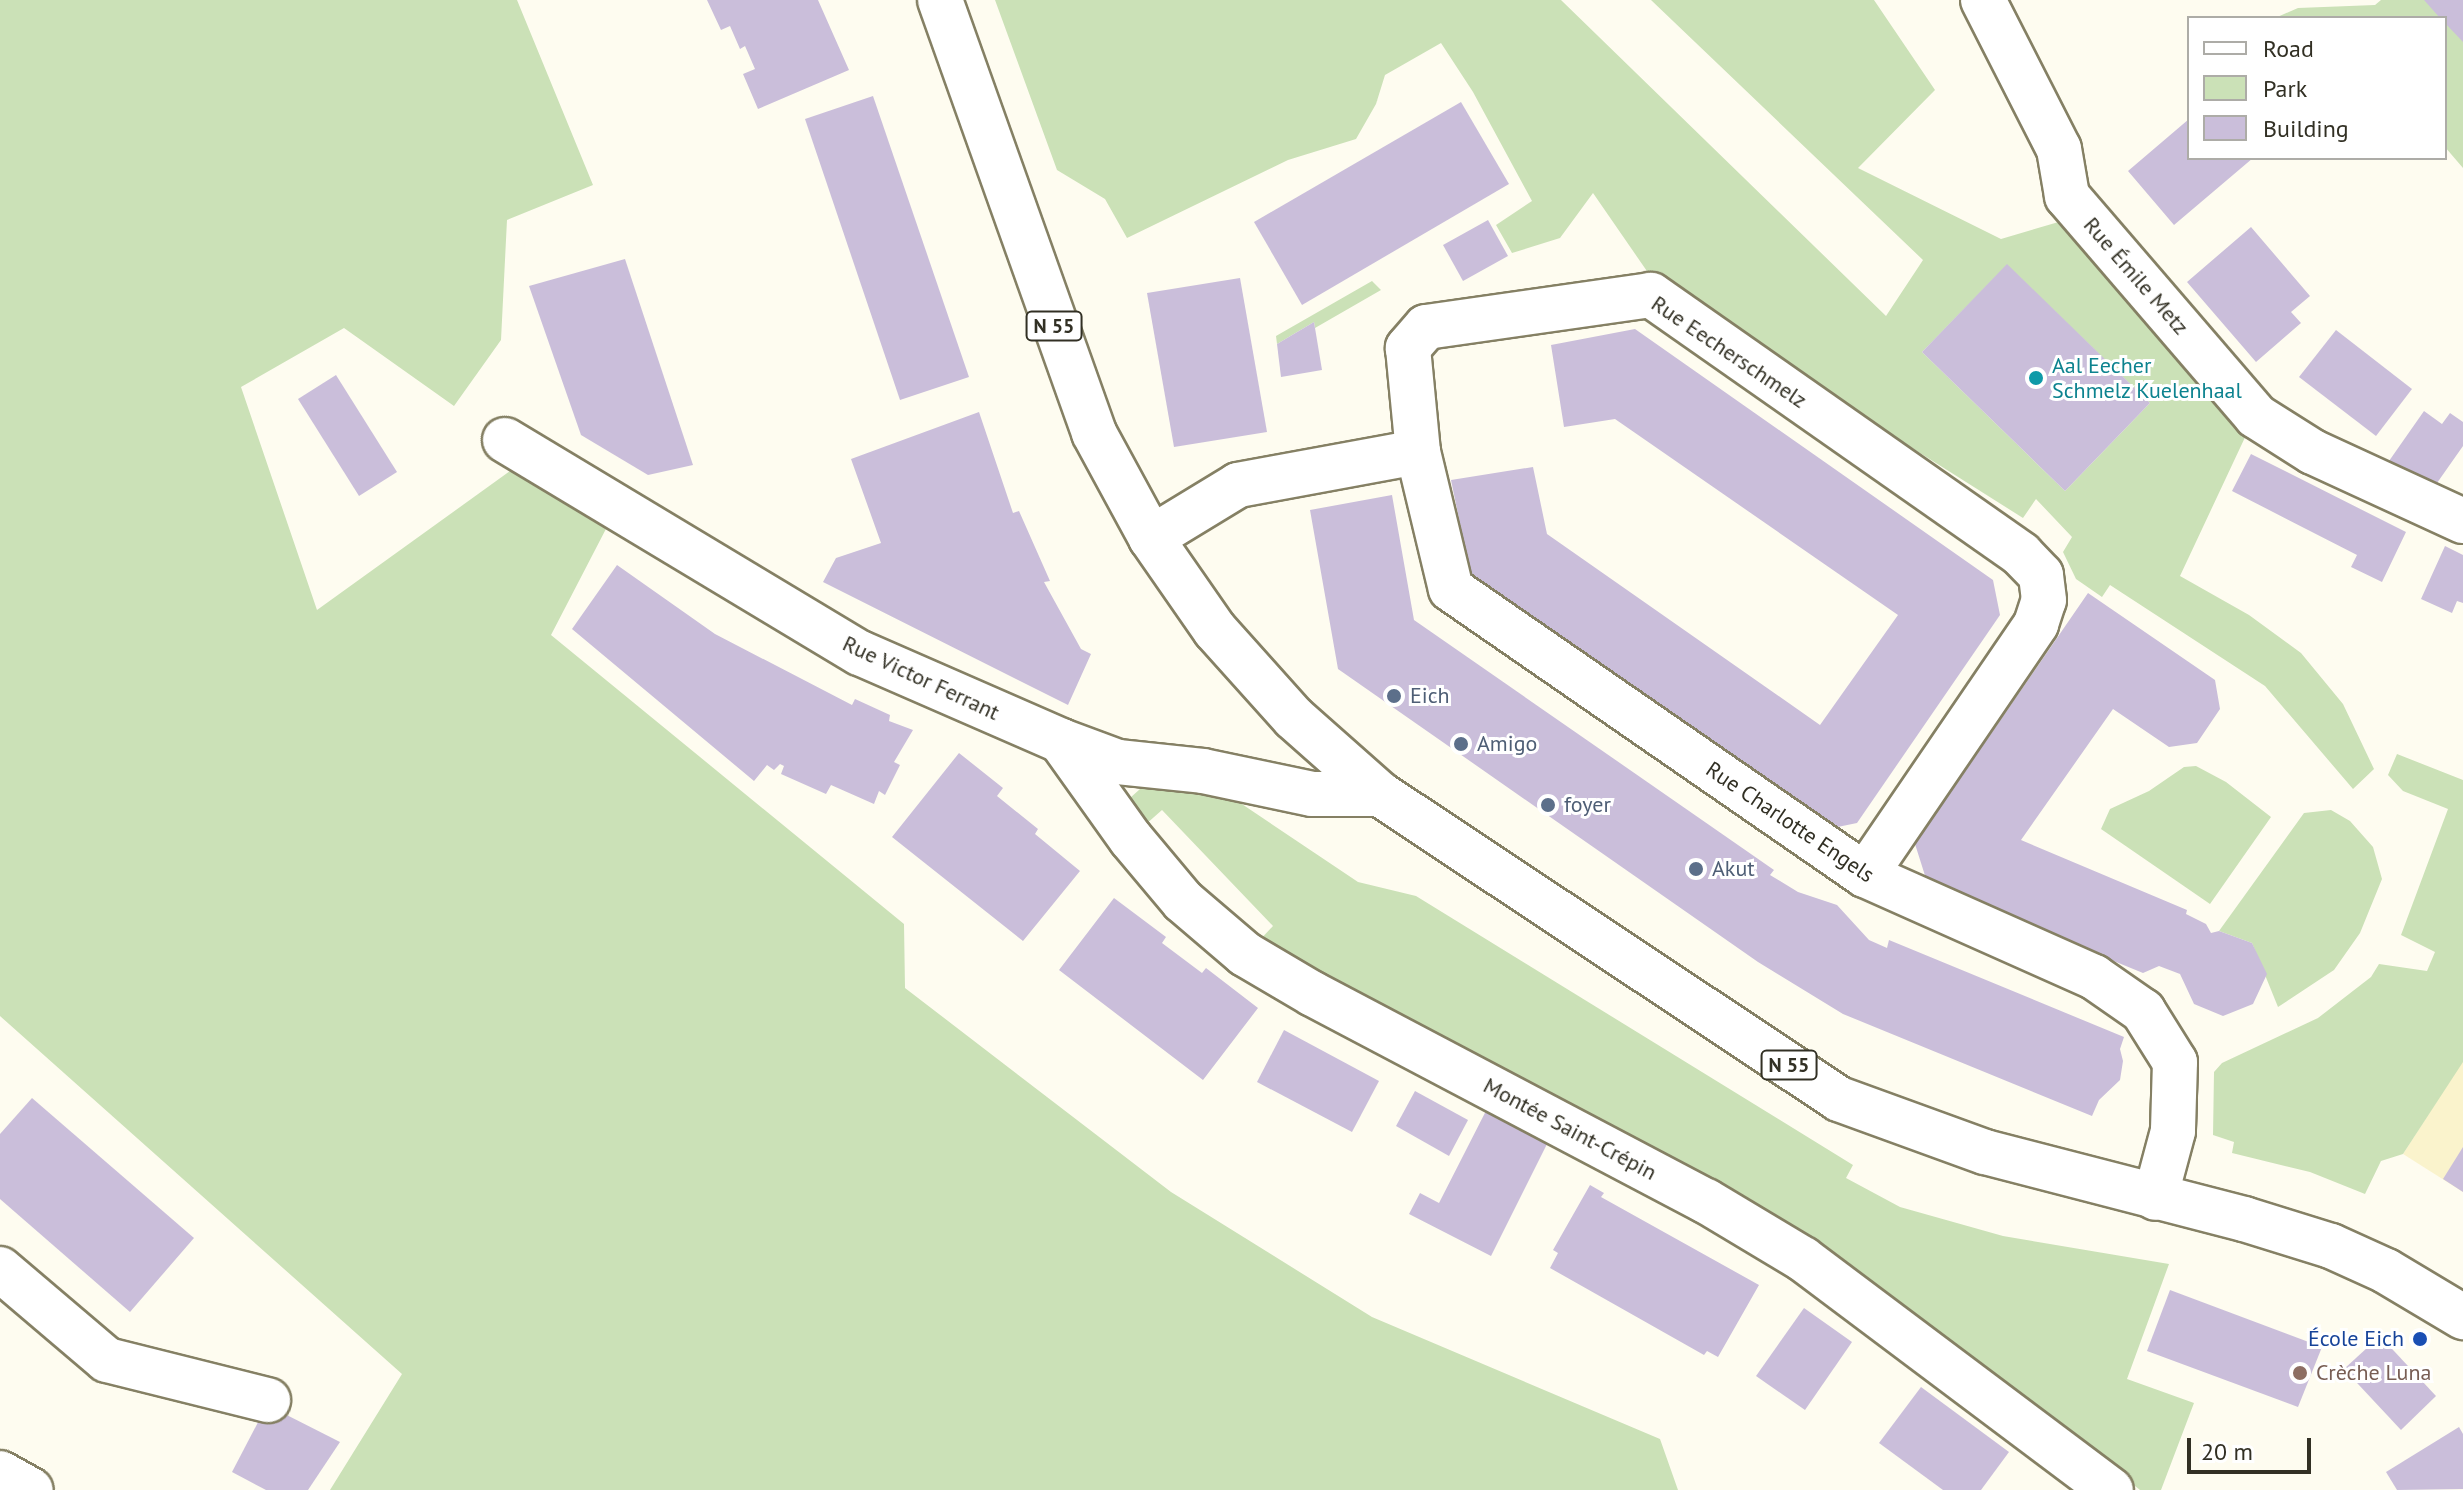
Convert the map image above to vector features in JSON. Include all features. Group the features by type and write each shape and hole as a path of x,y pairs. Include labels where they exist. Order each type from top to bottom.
{"street":[{"name":"N 55","path":"940,0 1094,433 1151,538 1215,630 1294,718 1380,794 1839,1099 1985,1152 2235,1217 2331,1246 2386,1271 2463,1317"},
{"name":"Rue Émile Metz","path":"1983,0 2059,149 2067,196 2256,416 2313,452 2463,521"},
{"name":"Rue Eecherschmelz","path":"1418,452 1408,348 1426,327 1651,295 2021,554 2041,575 2044,600 2036,624 1865,875"},
{"name":"Rue Victor Ferrant","path":"505,440 860,653 1061,741 1118,762 1203,771 1312,794 1380,794"},
{"path":"1151,538 1238,485 1418,452"},
{"name":"Rue Charlotte Engels","path":"1418,452 1451,589 1865,875 2094,977 2143,1011 2175,1062 2173,1131 2155,1198"},
{"name":"Montée Saint-Crépin","path":"1061,741 1131,839 1183,901 1245,954 1313,994 1706,1201 1803,1259 2111,1490"},
{"path":"0,1269 107,1360 268,1400"},
{"path":"0,1473 31,1490"}],"shaded area":[{"path":"2463,1062 2463,1192 2403,1154"}],"green space":[{"path":"0,0 517,0 593,185 507,220 501,340 454,406 344,328 241,387 317,610 517,466 608,525 551,635 904,924 905,988 1171,1192 1372,1317 1660,1439 1678,1490 330,1490 402,1374 0,1016"},
{"path":"995,0 1561,0 1886,316 1923,260 1651,0 1874,0 1935,90 1858,168 2001,239 2062,221 2248,431 2180,576 2249,615 2301,653 2343,704 2374,769 2353,789 2265,686 2110,585 2102,597 2076,579 2063,552 2072,537 2036,499 2023,518 1773,360 1651,277 1593,193 1560,238 1512,253 1496,225 1532,201 1473,92 1441,43 1385,75 1376,104 1356,139 1288,160 1127,238 1105,199 1057,170","holes":["2007,265 2150,403 2065,491 1922,352"]},
{"path":"2381,0 2463,0 2463,168 2447,149 2447,16 2280,16 2298,8 2375,5"},
{"path":"1372,281 1381,290 1315,328 1314,322 1277,344 1276,336"},
{"path":"2397,754 2463,780 2463,1062 2403,1154 2381,1161 2365,1194 2310,1172 2232,1153 2234,1142 2213,1135 2214,1072 2222,1063 2318,1018 2371,977 2379,964 2427,971 2435,952 2401,935 2448,809 2403,791 2388,775"},
{"path":"2196,766 2226,782 2271,817 2210,904 2101,829 2110,809 2149,791 2184,767"},
{"path":"1149,781 1221,790 1358,882 1416,896 1853,1165 1846,1178 1900,1207 2003,1236 2169,1264 2127,1379 2194,1403 2161,1490 2140,1490 2100,1457 1257,943 1273,926 1162,810 1145,825 1129,808 1130,798"},
{"path":"2331,810 2350,821 2373,847 2382,879 2360,933 2334,970 2278,1007 2252,943 2219,931 2304,813"}],"building":[{"path":"707,0 818,0 849,70 758,109 743,74 755,69 745,46 740,49 730,26 721,30"},
{"path":"2424,0 2463,0 2463,42 2447,25 2447,16 2438,16"},
{"path":"873,96 969,377 900,400 805,119"},
{"path":"1461,102 1509,184 1302,305 1254,222"},
{"path":"2187,121 2187,160 2251,160 2174,225 2128,171"},
{"path":"1488,220 1508,256 1463,281 1443,245"},
{"path":"2251,227 2310,296 2291,312 2301,323 2256,362 2187,282"},
{"path":"625,259 693,465 648,475 581,435 529,286"},
{"name":"Aal Eecher Schmelz Kuelenhaal","path":"2007,264 2150,403 2065,491 1922,352"},
{"path":"1240,278 1267,432 1174,447 1147,293"},
{"path":"1314,322 1322,370 1281,377 1277,344"},
{"path":"1635,329 1993,580 2000,615 1857,823 1823,830 1472,582 1451,480 1533,467 1547,534 1820,725 1898,615 1615,419 1564,427 1551,345"},
{"path":"2336,330 2412,389 2376,436 2299,377"},
{"path":"336,375 397,472 359,496 298,399"},
{"path":"2424,411 2442,424 2450,413 2463,422 2463,446 2437,483 2389,461"},
{"path":"979,412 1013,513 1019,511 1050,581 1044,582 1081,649 1091,654 1068,705 823,582 836,558 881,543 851,459"},
{"path":"2251,454 2406,532 2382,582 2351,567 2357,555 2232,491"},
{"path":"1392,495 1414,620 1774,870 1770,875 1798,892 1837,905 1869,940 1887,948 1889,940 2124,1037 2120,1049 2123,1061 2120,1080 2099,1100 2092,1116 1843,1014 1758,962 1338,669 1310,510"},
{"path":"2445,546 2463,555 2463,603 2457,601 2452,613 2421,599"},
{"path":"617,565 715,634 852,705 855,699 890,715 889,721 913,730 894,762 900,765 885,795 879,791 874,804 831,785 826,794 781,774 784,766 780,764 774,770 767,765 754,781 572,629"},
{"path":"2088,593 2215,680 2220,709 2197,743 2169,747 2113,709 2021,840 2187,910 2186,914 2206,924 2211,933 2219,931 2252,943 2267,974 2253,1004 2223,1016 2194,1004 2180,974 2159,966 2143,973 1928,885 1915,844"},
{"path":"959,753 1003,788 997,796 1038,829 1035,834 1080,871 1023,941 892,837"},
{"path":"1114,898 1166,937 1162,943 1202,973 1206,968 1258,1008 1203,1080 1059,970"},
{"path":"1284,1030 1379,1081 1352,1132 1257,1082"},
{"path":"1415,1091 1468,1120 1449,1156 1396,1126"},
{"path":"32,1098 194,1238 130,1312 0,1199 0,1134"},
{"path":"1490,1103 1552,1134 1491,1256 1409,1214 1420,1193 1439,1203"},
{"path":"2463,1147 2463,1192 2443,1179"},
{"path":"1590,1185 1604,1193 1601,1197 1759,1285 1718,1357 1707,1351 1704,1355 1550,1268 1558,1253 1553,1250"},
{"path":"2170,1290 2322,1347 2298,1407 2147,1351"},
{"path":"1804,1308 1852,1342 1805,1410 1756,1376"},
{"path":"2380,1336 2436,1396 2401,1430 2344,1369"},
{"path":"1921,1387 2009,1452 1981,1490 1943,1490 1879,1443"},
{"path":"267,1405 340,1442 308,1490 266,1490 232,1472"},
{"path":"2459,1427 2463,1434 2463,1489 2397,1490 2386,1472"}],"place":[{"name":"Aal Eecher Schmelz Kuelenhaal","path":"2036,378"},
{"name":"Eich","path":"1394,696"},
{"name":"Amigo","path":"1461,744"},
{"name":"foyer","path":"1548,805"},
{"name":"Akut","path":"1696,869"},
{"name":"École Eich","path":"2420,1339"},
{"name":"Crèche Luna","path":"2300,1373"}]}
